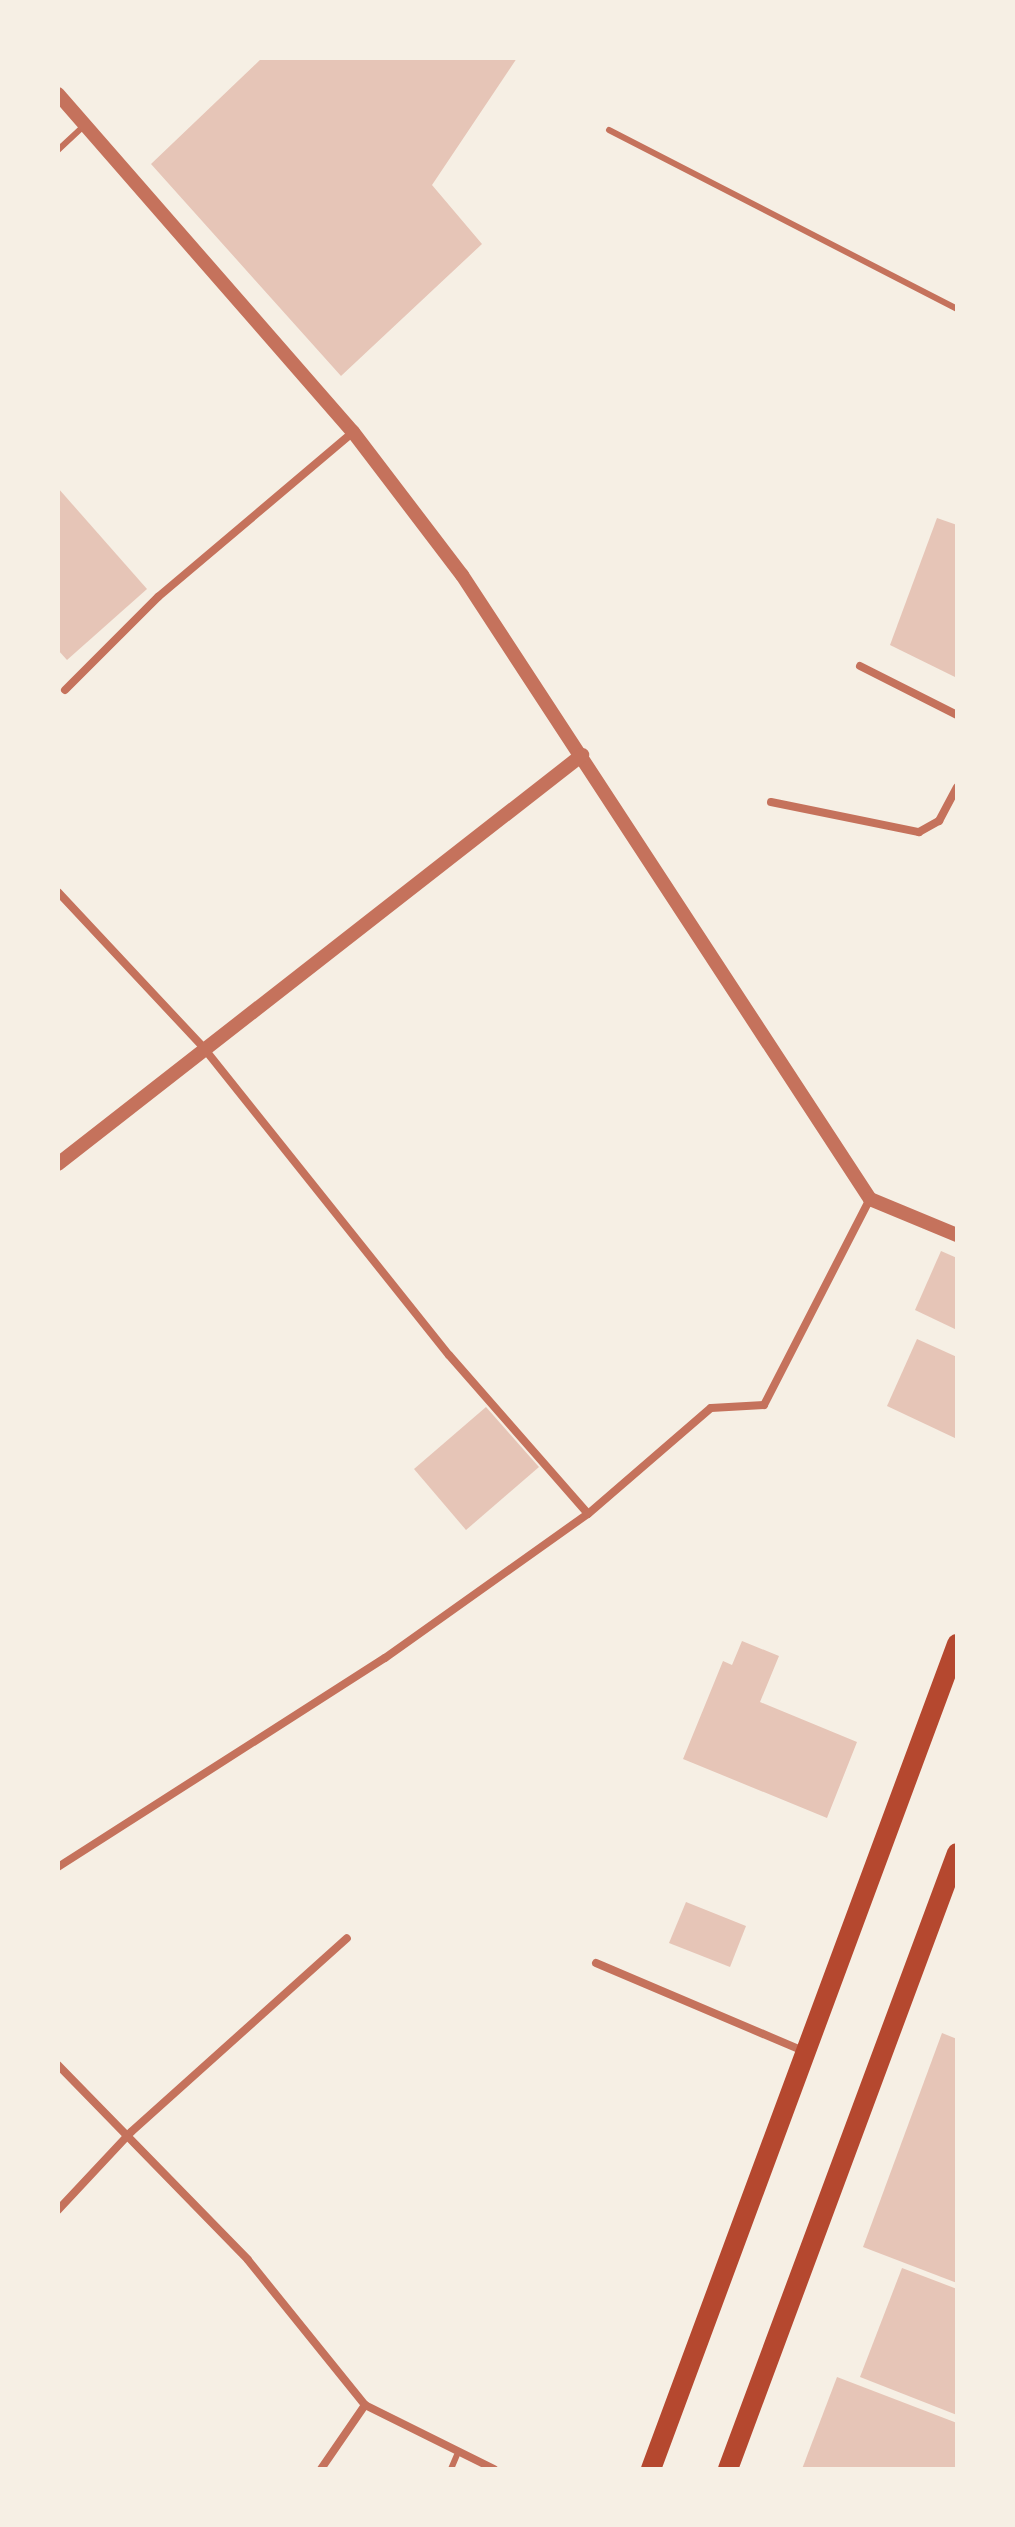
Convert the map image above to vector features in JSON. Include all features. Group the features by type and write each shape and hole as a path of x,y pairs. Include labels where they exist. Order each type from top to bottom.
{"main road":[{"path":"651,2469 803,2051 957,1644"},
{"path":"728,2469 957,1853"}],"street":[{"path":"58,94 353,432 462,575 870,1199 957,1235"},
{"path":"65,690 158,597 353,432"},
{"path":"860,666 957,715"},
{"path":"58,1164 203,1047 582,755"},
{"path":"771,802 919,832 939,821 957,787"},
{"path":"58,892 203,1047 449,1355 588,1514"},
{"path":"58,1867 385,1658 588,1514 711,1408 752,1408 772,1396 870,1199"},
{"path":"58,2210 131,2132 347,1938"},
{"path":"596,1963 803,2051"},
{"path":"58,2065 131,2132 248,2260 365,2405 457,2455 494,2469"},
{"path":"321,2469 365,2405"}],"lane":[{"path":"58,150 84,126"},
{"path":"609,130 957,309"},
{"path":"451,2469 457,2455"}],"building":[{"path":"262,58 517,58 432,185 482,244 341,376 151,164"},
{"path":"58,488 147,589 67,660 58,650"},
{"path":"937,518 957,525 957,678 890,645"},
{"path":"941,1251 957,1258 957,1330 915,1310"},
{"path":"917,1339 957,1357 957,1439 887,1406"},
{"path":"486,1407 539,1467 466,1530 414,1469"},
{"path":"742,1641 779,1656 760,1702 857,1742 827,1818 683,1759 723,1661 732,1665"},
{"path":"686,1902 746,1926 730,1967 669,1943"},
{"path":"942,2033 957,2039 957,2283 863,2247"},
{"path":"902,2268 957,2289 957,2415 860,2377"},
{"path":"837,2377 957,2423 957,2469 802,2469"}]}
